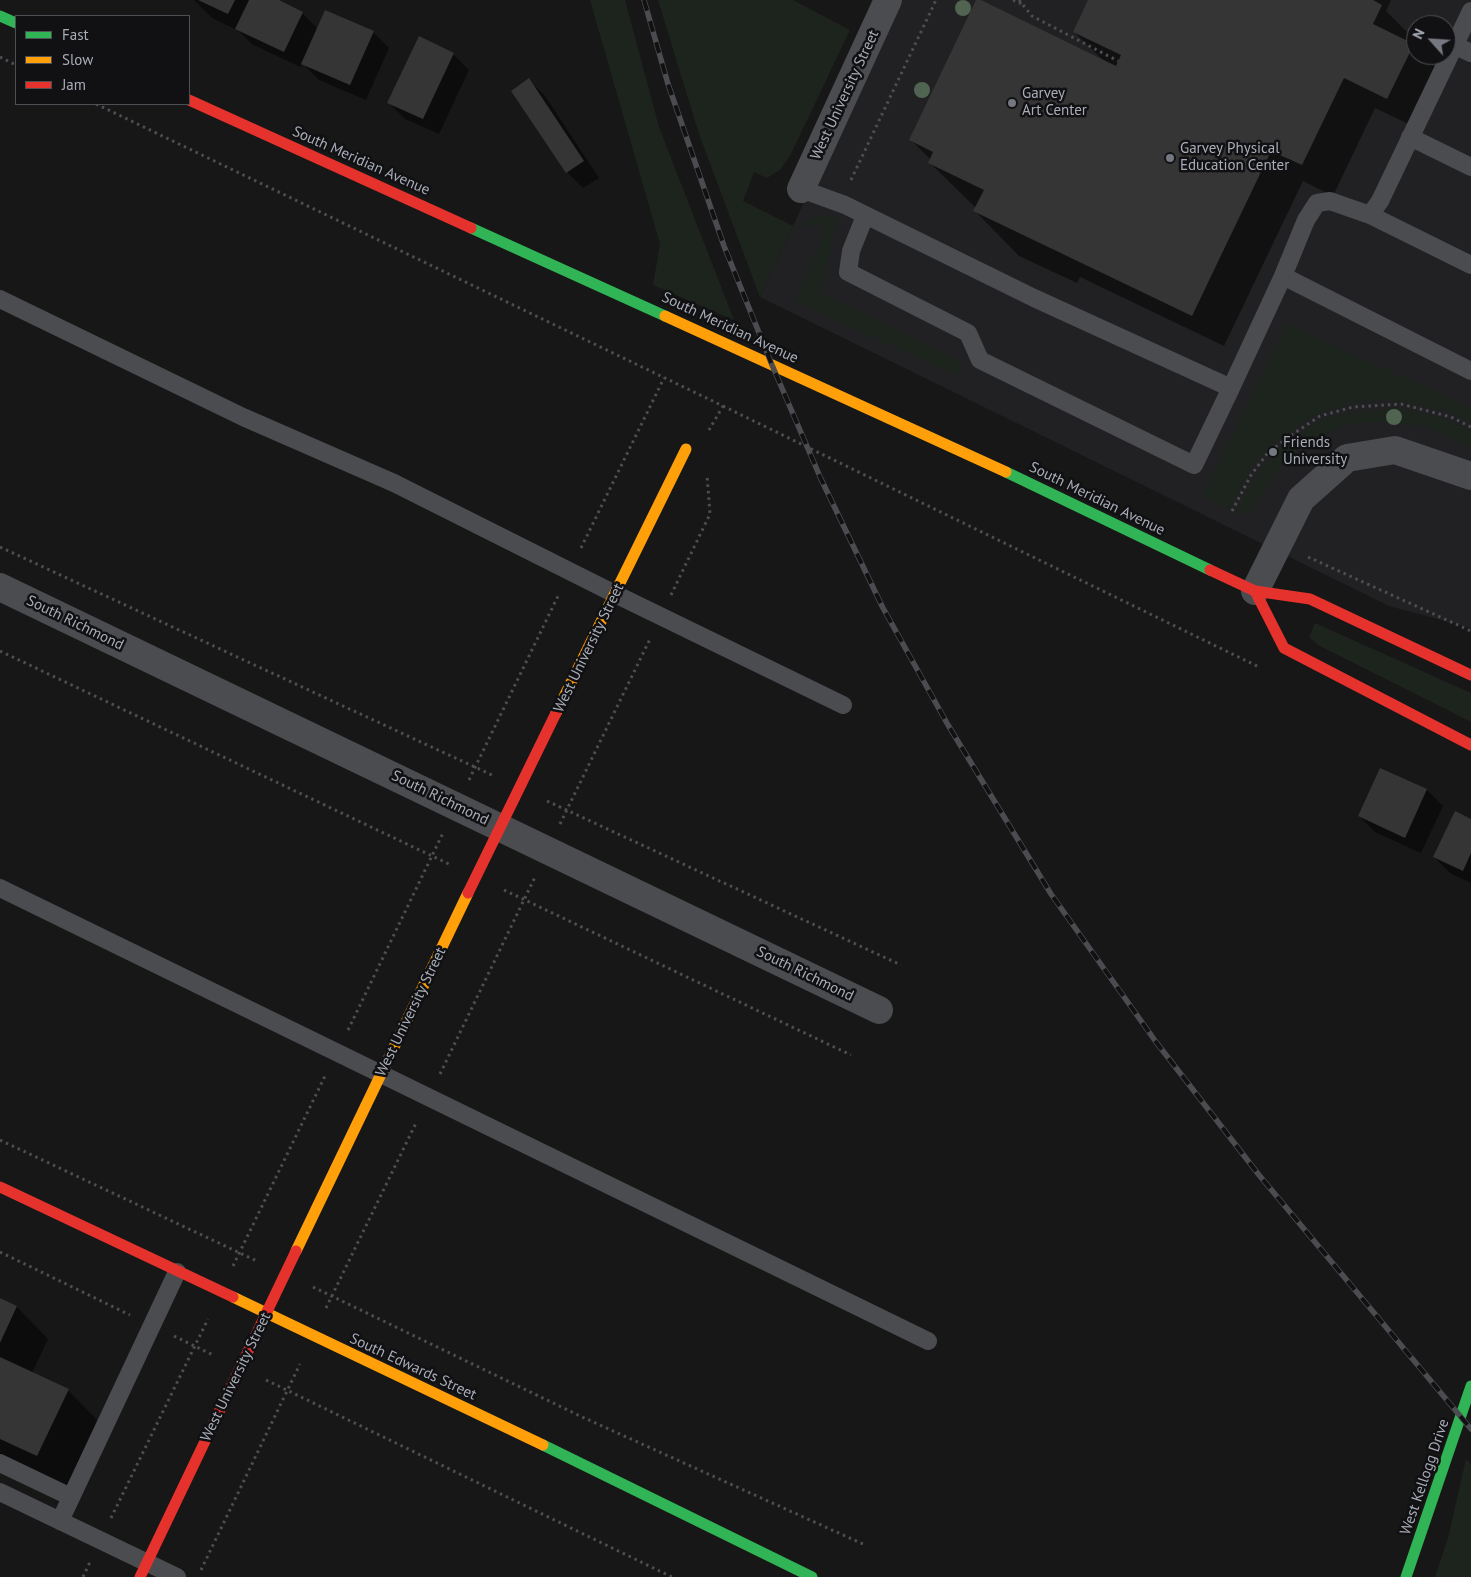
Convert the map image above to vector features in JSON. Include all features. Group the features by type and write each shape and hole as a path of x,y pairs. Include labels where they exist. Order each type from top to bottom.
{"street":[{"path":"0,6 3,0"},
{"name":"West University Street","path":"801,189 888,0"},
{"path":"0,16 15,23"},
{"name":"South Meridian Avenue","path":"190,100 963,451 1255,591 1310,599 1471,675"},
{"name":"West University Street","path":"143,1570 380,1075 686,449"},
{"path":"1471,476 1395,450 1347,458 1301,499 1255,591 1284,648 1471,746"},
{"name":"South Richmond","path":"0,587 879,1010"},
{"name":"South Edwards Street","path":"0,1187 615,1479 812,1577"},
{"name":"West Kellogg Drive","path":"1406,1574 1471,1386"}],"lane":[{"path":"1456,42 1471,11"},
{"path":"1456,47 1471,53"},
{"path":"1370,216 1445,65"},
{"path":"1410,137 1471,167"},
{"path":"801,189 845,205 1034,298 1230,388"},
{"path":"865,216 851,251 848,272 968,333 980,360 1194,466 1283,276 1306,220 1317,203 1330,201 1370,216 1471,266"},
{"path":"1283,276 1471,371"},
{"path":"0,299 242,417 394,483 570,572 843,705"},
{"path":"0,888 928,1341"},
{"path":"60,1521 177,1272"},
{"path":"0,1463 71,1497"},
{"path":"0,1492 101,1540 143,1570 177,1577"}],"path":[{"path":"849,184 936,0"},
{"path":"1013,0 1023,4"},
{"path":"1019,0 1032,16 1118,62"},
{"path":"0,57 15,64"},
{"path":"98,105 1265,669"},
{"path":"83,1577 664,378"},
{"path":"704,437 723,406"},
{"path":"197,1577 710,514 707,466"},
{"path":"0,547 901,965"},
{"path":"1308,557 1471,631"},
{"path":"0,651 851,1055"},
{"path":"0,1140 332,1296 580,1416 863,1544"},
{"path":"0,1252 672,1577"}],"shaded area":[{"path":"590,0 625,0 659,127 734,320 653,285 660,244"},
{"path":"658,0 793,0 850,30 790,156 780,170 767,178 754,172 743,201 793,226 760,297 699,134"},
{"name":"Friends University","path":"898,0 1471,0 1471,628 1389,606 760,297"},
{"path":"820,215 837,217 821,294 958,360 961,368 958,377 795,300 826,229 819,224 804,227 805,221"},
{"path":"1287,323 1471,409 1471,423 1447,411 1390,400 1360,402 1331,409 1308,420 1273,443 1253,466 1229,510 1204,497 1203,495"},
{"path":"1400,407 1440,417 1471,431 1471,449 1425,427 1395,422 1350,424 1324,435 1300,450 1271,478 1249,515 1236,512 1242,498 1270,456 1310,426 1327,417"},
{"path":"1315,623 1471,693 1471,722 1318,645 1309,637"},
{"path":"1466,1459 1471,1464 1471,1577 1435,1577 1448,1538"}],"building":[{"path":"198,0 235,0 228,14"},
{"path":"249,0 279,0 303,12 284,52 235,29"},
{"name":"Garvey Physical Education Center","path":"976,0 981,0 1116,66 1121,55 1073,32 1088,0 1373,0 1382,5 1373,24 1406,40 1406,60 1387,99 1344,78 1302,165 1271,151 1192,316 973,211 984,190 928,163 933,152 909,140"},
{"path":"325,10 374,31 350,85 301,64"},
{"path":"419,36 454,53 423,119 387,103"},
{"path":"529,78 584,161 566,173 511,91"},
{"path":"1380,768 1427,789 1405,838 1358,816"},
{"path":"1455,811 1471,819 1471,853 1463,871 1433,857"},
{"path":"0,1298 17,1306 0,1343"},
{"path":"0,1357 69,1389 37,1456 0,1439"}],"railway":[{"path":"644,0 668,84 724,246 772,365 821,479 883,608 948,725 1051,894 1156,1042 1259,1175 1471,1429"}],"traffic: fast":[{"path":"0,16 15,23"},
{"path":"471,228 665,316"},
{"path":"1006,472 1210,570"},
{"path":"1406,1577 1471,1386"},
{"path":"543,1445 812,1577"}],"traffic: slow":[{"path":"665,316 1006,472"},
{"path":"556,713 686,449"},
{"path":"296,1251 468,893"},
{"path":"233,1297 543,1445"}],"traffic: jam":[{"path":"190,100 471,228"},
{"path":"1210,570 1255,591 1310,599 1471,675"},
{"path":"1255,591 1284,648 1471,745"},
{"path":"468,893 556,713"},
{"path":"0,1187 233,1297"},
{"path":"140,1577 296,1251"}],"place":[{"name":"Garvey Art Center","path":"1012,103"},
{"name":"Garvey Physical Education Center","path":"1170,158"},
{"name":"Friends University","path":"1273,452"}]}
